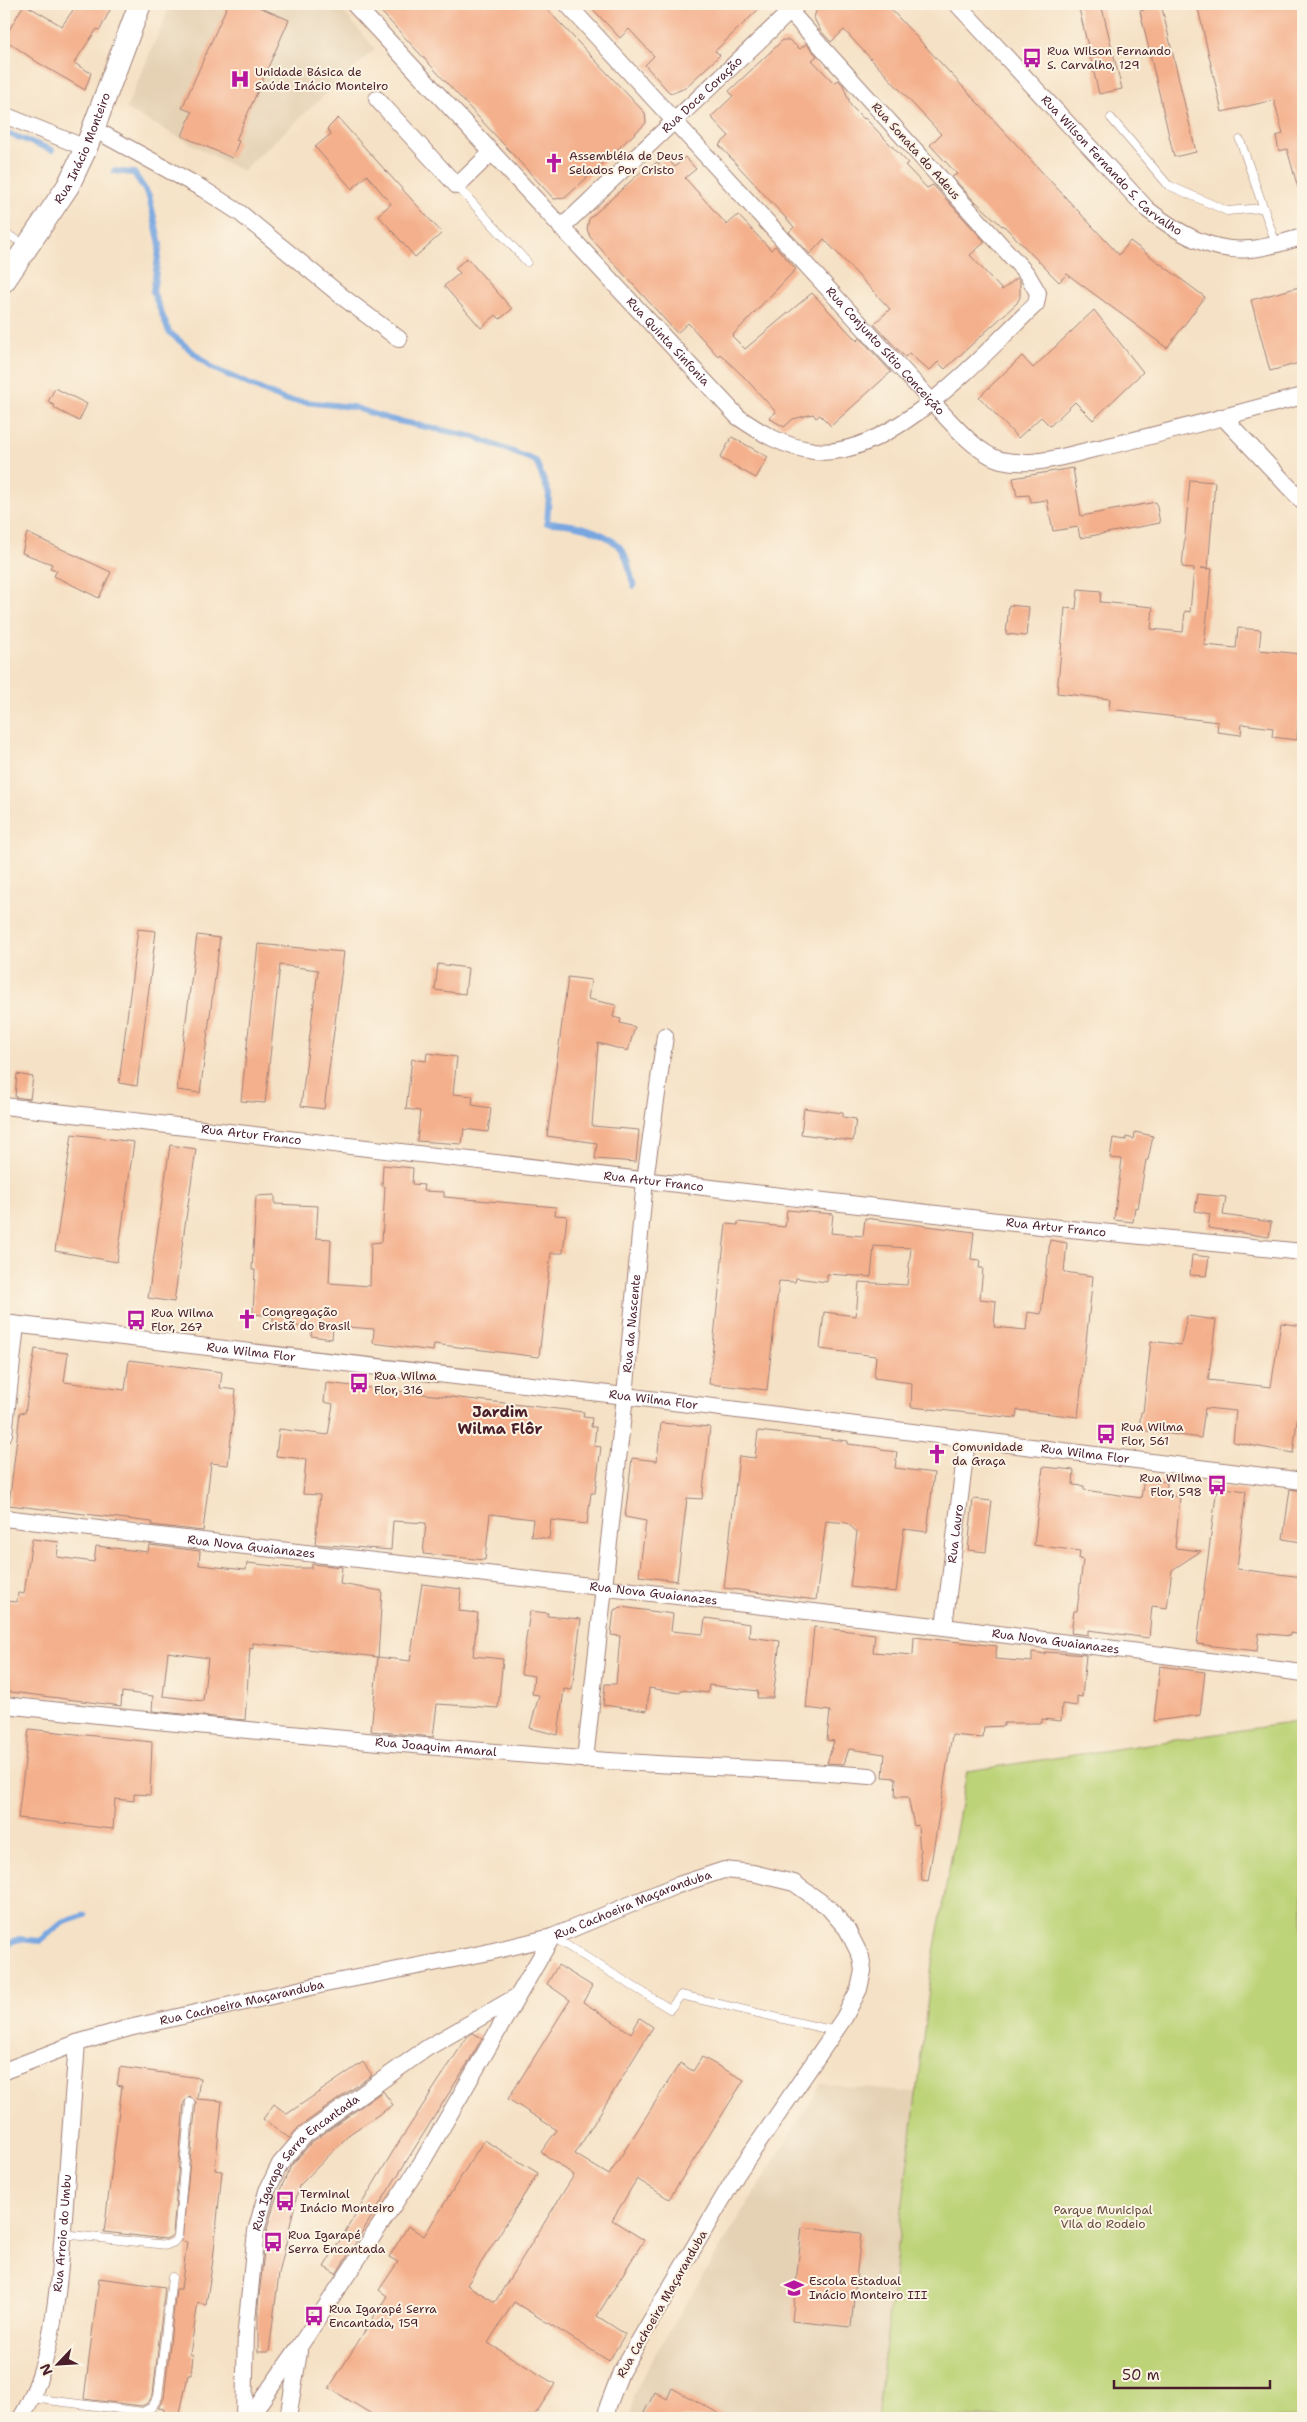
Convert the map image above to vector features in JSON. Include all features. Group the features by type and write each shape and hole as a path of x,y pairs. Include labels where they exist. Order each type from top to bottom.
{"street":[{"name":"Rua Inácio Monteiro","path":"4,281 68,186 89,138 140,4"},
{"name":"Rua Quinta Sinfonia","path":"354,4 738,418 774,441 814,451 847,449 877,437 932,402 1036,304"},
{"name":"Rua Conjunto Sítio Conceição","path":"568,4 932,402 987,454 1010,462 1043,461 1124,443 1303,396"},
{"name":"Rua Wilson Fernando S. Carvalho","path":"957,4 1148,210 1176,232 1209,245 1249,250 1303,237"},
{"name":"Rua Doce Coração","path":"561,228 790,6"},
{"name":"Rua Sonata do Adeus","path":"790,6 1027,274 1038,293 1036,304"},
{"path":"377,99 457,186 492,152"},
{"path":"4,115 89,138 203,189 240,212 344,298 399,338"},
{"path":"1223,417 1303,502"},
{"name":"Rua da Nascente","path":"585,1760 625,1396 645,1180 665,1036"},
{"name":"Rua Artur Franco","path":"4,1106 1040,1226 1303,1252"},
{"path":"4,1434 10,1324"},
{"name":"Rua Wilma Flor","path":"10,1324 625,1396 967,1440 1303,1480"},
{"name":"Rua Lauro","path":"944,1627 967,1440"},
{"name":"Rua Nova Guaianazes","path":"4,1518 944,1627 1303,1673"},
{"name":"Rua Joaquim Amaral","path":"4,1705 165,1722 585,1760 792,1769 870,1776"},
{"name":"Rua Cachoeira Maçaranduba","path":"4,2071 77,2043 130,2028 310,1987 485,1953 552,1937 675,1886 724,1870 753,1873 794,1883 814,1896 839,1918 856,1943 863,1971 859,1989 835,2031 737,2174 621,2372 608,2406 606,2418"},
{"name":"Rua Igarape Serra Encantada","path":"249,2418 300,2348 422,2162 552,1937"},
{"name":"Rua Igarape Serra Encantada","path":"244,2418 246,2330 256,2231 267,2191 280,2164 306,2135 427,2048 517,1996"},
{"name":"Rua Arroio do Umbu","path":"21,2418 32,2398 44,2363 60,2270 77,2043"},
{"path":"288,2418 300,2348"}],"lane":[{"path":"1111,118 1168,185 1227,211 1263,208"},
{"path":"1240,140 1276,244"},
{"path":"457,186 527,262"},
{"path":"4,233 29,246"},
{"path":"552,1937 670,2009 681,1995 835,2031"},
{"path":"62,2234 167,2245 174,2242 178,2236 190,2102"},
{"path":"32,2398 143,2412 152,2407 158,2397 172,2277"}],"shaded area":[{"name":"Unidade Básica de Saúde Inácio Monteiro","path":"171,4 337,4 375,49 242,171 126,109"},
{"name":"Escola Estadual Inácio Monteiro III","path":"821,2084 916,2093 877,2418 631,2418 633,2396 652,2359"}],"green space":[{"name":"Parque Municipal Vila do Rodeio","path":"1303,1721 1303,2418 877,2418 932,1963 967,1771"}],"building":[{"path":"24,4 62,26 77,4 113,4 100,30 97,29 74,63 91,73 85,90 37,62 4,39"},
{"path":"228,4 252,4 289,20 236,140 239,141 232,158 182,136 192,112 182,108"},
{"path":"374,4 542,4 645,113 646,123 565,198 554,199"},
{"path":"588,4 764,4 715,51 720,55 685,88 673,93 669,92 645,65 654,56 629,29 620,38"},
{"path":"818,4 886,4 1119,255 1130,241 1205,297 1167,348 1067,274 1059,282 1003,225 975,201 976,203 952,177 957,174 930,145 941,134 844,30 831,42 820,30 814,18"},
{"path":"1078,4 1101,4 1122,89 1099,94"},
{"path":"1143,4 1161,4 1196,152 1174,157 1140,11 1144,10"},
{"path":"1197,4 1303,4 1303,187 1298,188 1287,149 1279,151 1276,136 1283,134 1274,100 1222,112"},
{"path":"783,40 789,40 800,49 806,44 817,56 812,60 834,83 838,80 843,85 851,106 908,163 905,165 927,188 933,185 985,242 970,255 1002,290 1017,278 1020,282 1020,297 1017,303 945,369 938,362 929,371 909,353 905,357 874,324 890,309 824,239 810,254 789,232 794,227 719,145 729,136 711,117 733,96 729,91"},
{"path":"338,118 442,233 415,257 378,215 391,204 367,175 352,189 315,147 331,134 327,129"},
{"path":"666,157 675,167 685,157 696,169 685,178 727,225 738,215 771,250 775,246 796,269 732,336 745,349 812,293 857,341 860,338 891,372 831,426 820,415 816,418 813,414 793,419 784,427 769,418 776,412 744,377 720,354 718,356 688,323 677,333 590,237 587,229 589,219 643,170 645,172 657,162 659,164"},
{"path":"467,258 512,309 500,319 496,315 481,328 444,286 460,273 455,268"},
{"path":"1303,286 1303,362 1270,371 1251,300"},
{"path":"1094,310 1143,372 1093,420 1075,402 1050,426 1041,417 1018,438 979,397 1022,356 1033,368"},
{"path":"55,388 87,404 79,421 54,408 55,406 48,402"},
{"path":"732,437 768,457 756,478 720,458"},
{"path":"1073,468 1081,516 1156,502 1160,523 1080,538 1078,527 1053,531 1047,500 1031,502 1029,495 1017,496 1013,478"},
{"path":"1190,480 1215,482 1208,569 1212,569 1204,645 1236,648 1238,628 1261,630 1259,650 1303,654 1297,740 1272,737 1273,728 1242,724 1241,735 1217,732 1218,722 1109,709 1110,699 1057,693 1065,608 1076,609 1078,589 1101,591 1100,602 1153,607 1151,629 1183,632 1185,611 1190,612 1194,568 1182,567"},
{"path":"27,533 111,572 99,598 54,576 57,570 50,568 52,564 22,553"},
{"path":"1009,605 1029,607 1026,636 1006,634"},
{"path":"138,929 156,931 137,1086 119,1083"},
{"path":"197,935 220,938 200,1093 177,1090"},
{"path":"258,944 344,952 324,1109 301,1106 318,970 280,965 265,1103 241,1101"},
{"path":"438,964 468,968 465,994 435,990"},
{"path":"568,977 591,980 588,999 616,1005 613,1017 621,1019 620,1023 635,1027 628,1051 598,1043 592,1126 639,1130 636,1162 595,1159 597,1143 547,1136"},
{"path":"427,1053 457,1057 453,1094 473,1096 472,1105 491,1108 488,1132 464,1129 462,1144 417,1141 420,1111 406,1109 412,1059 426,1061"},
{"path":"17,1074 33,1077 30,1099 15,1097"},
{"path":"804,1108 843,1113 843,1117 856,1119 853,1141 801,1134"},
{"path":"1135,1132 1153,1136 1148,1160 1146,1160 1138,1208 1135,1207 1133,1222 1114,1220 1122,1159 1110,1158 1113,1138 1126,1140 1126,1137 1134,1139"},
{"path":"72,1134 134,1142 117,1262 55,1251"},
{"path":"170,1145 196,1149 174,1302 148,1298"},
{"path":"383,1165 413,1168 412,1184 424,1185 423,1191 444,1192 444,1197 556,1207 555,1215 567,1216 563,1253 551,1253 539,1357 434,1344 433,1351 373,1343 374,1329 333,1326 332,1339 311,1336 312,1328 273,1323 273,1316 253,1314 255,1270 252,1270 256,1196 275,1195 275,1204 318,1206 316,1238 331,1239 329,1283 370,1286 371,1243 382,1242 385,1186 382,1186"},
{"path":"1198,1194 1226,1197 1223,1215 1271,1222 1269,1237 1208,1228 1210,1214 1195,1211"},
{"path":"787,1210 833,1214 831,1233 863,1236 865,1218 974,1232 971,1259 980,1260 979,1268 983,1268 980,1299 996,1301 994,1327 1026,1330 1028,1312 1041,1314 1050,1240 1067,1243 1064,1272 1093,1276 1078,1417 1017,1410 1016,1418 911,1407 912,1383 874,1378 876,1356 820,1349 824,1312 856,1316 859,1282 907,1285 911,1248 874,1246 871,1277 827,1274 827,1282 796,1278 795,1282 779,1281 767,1390 709,1384 726,1224 738,1225 738,1222 785,1227"},
{"path":"1192,1255 1209,1257 1206,1276 1190,1275"},
{"path":"1187,1316 1216,1320 1208,1380 1271,1387 1281,1323 1303,1326 1303,1372 1293,1453 1233,1442 1236,1411 1205,1408 1201,1438 1139,1430 1141,1412 1143,1412 1151,1341 1181,1345"},
{"path":"35,1349 68,1353 64,1382 125,1390 129,1360 222,1372 220,1388 236,1390 228,1465 211,1463 203,1531 152,1525 152,1522 9,1505 20,1412 25,1413"},
{"path":"326,1383 584,1412 583,1417 592,1418 591,1427 596,1427 594,1446 601,1447 595,1493 591,1493 587,1524 551,1520 549,1539 531,1536 533,1519 490,1514 485,1560 423,1554 426,1523 393,1521 391,1550 315,1544 320,1495 303,1494 306,1459 276,1456 279,1429 328,1435 333,1404 324,1402"},
{"path":"661,1423 710,1427 702,1499 687,1498 677,1581 639,1576 646,1521 625,1517 632,1458 657,1461"},
{"path":"758,1431 848,1441 848,1444 881,1448 881,1450 897,1452 895,1468 934,1473 927,1532 904,1529 896,1592 850,1587 857,1532 847,1523 826,1521 816,1600 724,1588 739,1456 755,1458"},
{"path":"1043,1467 1074,1470 1073,1485 1084,1486 1084,1490 1141,1498 1144,1479 1167,1482 1166,1495 1180,1497 1175,1548 1201,1551 1172,1570 1167,1608 1152,1606 1149,1638 1088,1630 1088,1635 1071,1633 1074,1611 1077,1611 1083,1560 1079,1559 1080,1551 1034,1545"},
{"path":"1217,1487 1246,1491 1237,1569 1303,1577 1301,1635 1290,1633 1290,1636 1259,1633 1257,1651 1197,1644"},
{"path":"1290,1489 1303,1491 1301,1542 1283,1539"},
{"path":"973,1499 992,1501 986,1552 968,1550"},
{"path":"32,1539 59,1542 57,1557 94,1562 96,1546 148,1552 149,1545 200,1551 199,1565 246,1570 247,1563 293,1568 312,1568 312,1564 342,1567 340,1584 382,1591 378,1657 253,1643 253,1649 250,1648 245,1720 152,1711 153,1696 122,1692 121,1706 4,1691 6,1636 4,1635 4,1601 17,1602 18,1593 24,1594","holes":["168,1652 208,1658 203,1701 163,1696"]},
{"path":"422,1584 461,1589 459,1611 478,1613 473,1656 503,1659 498,1708 437,1704 433,1737 371,1731 378,1657 410,1661"},
{"path":"621,1607 673,1614 671,1631 703,1634 705,1618 750,1624 749,1637 780,1641 773,1698 757,1698 758,1691 709,1685 708,1693 681,1690 680,1693 649,1688 647,1711 603,1705 605,1684 616,1684 620,1636 611,1635 614,1610"},
{"path":"530,1611 548,1613 547,1616 581,1619 572,1690 564,1689 558,1735 530,1728 539,1695 532,1694 534,1676 521,1674"},
{"path":"814,1627 875,1634 873,1652 913,1655 914,1637 997,1646 995,1659 1032,1662 1032,1652 1086,1655 1082,1697 1077,1696 1077,1706 1062,1704 1061,1721 1042,1719 1042,1723 1004,1723 1004,1726 984,1727 983,1738 952,1735 928,1882 922,1881 918,1825 914,1826 908,1797 895,1797 896,1778 883,1777 885,1754 849,1749 844,1764 827,1763 834,1741 827,1740 830,1711 806,1708"},
{"path":"1160,1666 1205,1672 1200,1715 1154,1721"},
{"path":"29,1729 152,1742 150,1795 134,1794 134,1801 115,1799 113,1829 18,1818"},
{"path":"558,1965 592,1986 583,2002 631,2033 640,2018 653,2027 575,2154 609,2175 680,2063 693,2071 702,2057 744,2080 669,2199 637,2179 612,2220 644,2240 597,2316 625,2334 609,2361 514,2302 488,2343 555,2384 533,2418 378,2418 329,2388 387,2296 379,2290 398,2262 389,2257 408,2226 424,2236 484,2140 538,2173 467,2285 495,2302 574,2175 541,2152 557,2130 508,2099 570,2000 547,1984"},
{"path":"473,2033 482,2038 469,2061 336,2274 324,2267 392,2153 467,2037"},
{"path":"363,2062 372,2075 299,2127 289,2138 263,2119 274,2104 287,2114"},
{"path":"120,2067 200,2078 197,2099 222,2101 215,2170 222,2171 213,2260 206,2305 198,2303 190,2354 193,2355 191,2375 188,2375 179,2418 163,2418 164,2409 158,2408 164,2398 176,2289 181,2289 187,2242 182,2241 196,2102 190,2096 184,2102 173,2234 166,2239 104,2232 122,2086 117,2085"},
{"path":"383,2091 393,2105 351,2133 299,2186 279,2274 269,2352 258,2352 258,2306 266,2233 275,2201 291,2166 312,2142"},
{"path":"802,2227 861,2233 851,2327 792,2321"},
{"path":"99,2278 165,2287 153,2395 148,2403 142,2406 84,2399"},
{"path":"672,2388 727,2418 641,2418 655,2392 667,2399"}],"waterway":[{"path":"4,132 52,150"},
{"path":"114,171 134,173 149,196 160,244 153,292 169,332 212,368 285,400 353,407 389,419 474,437 536,461 549,494 547,523 586,528 613,541 623,552 634,586"},
{"path":"4,1945 19,1939 40,1941 62,1923 85,1915"}],"place":[{"name":"Rua Wilson Fernando S. Carvalho, 129","path":"1032,58"},
{"name":"Unidade Básica de Saúde Inácio Monteiro","path":"240,79"},
{"name":"Assembléia de Deus Selados Por Cristo","path":"554,163"},
{"name":"Congregação Cristã do Brasil","path":"247,1319"},
{"name":"Rua Wilma Flor, 267","path":"136,1320"},
{"name":"Rua Wilma Flor, 316","path":"359,1383"},
{"name":"Rua Wilma Flor, 561","path":"1106,1434"},
{"name":"Comunidade da Graça","path":"937,1454"},
{"name":"Rua Wilma Flor, 598","path":"1217,1485"},
{"name":"Terminal Inácio Monteiro","path":"285,2201"},
{"name":"Rua Igarapé Serra Encantada","path":"273,2242"},
{"name":"Escola Estadual Inácio Monteiro III","path":"794,2288"},
{"name":"Rua Igarapé Serra Encantada, 159","path":"314,2316"}],"district":[{"name":"Jardim Wilma Flôr","path":"500,1420"}]}
